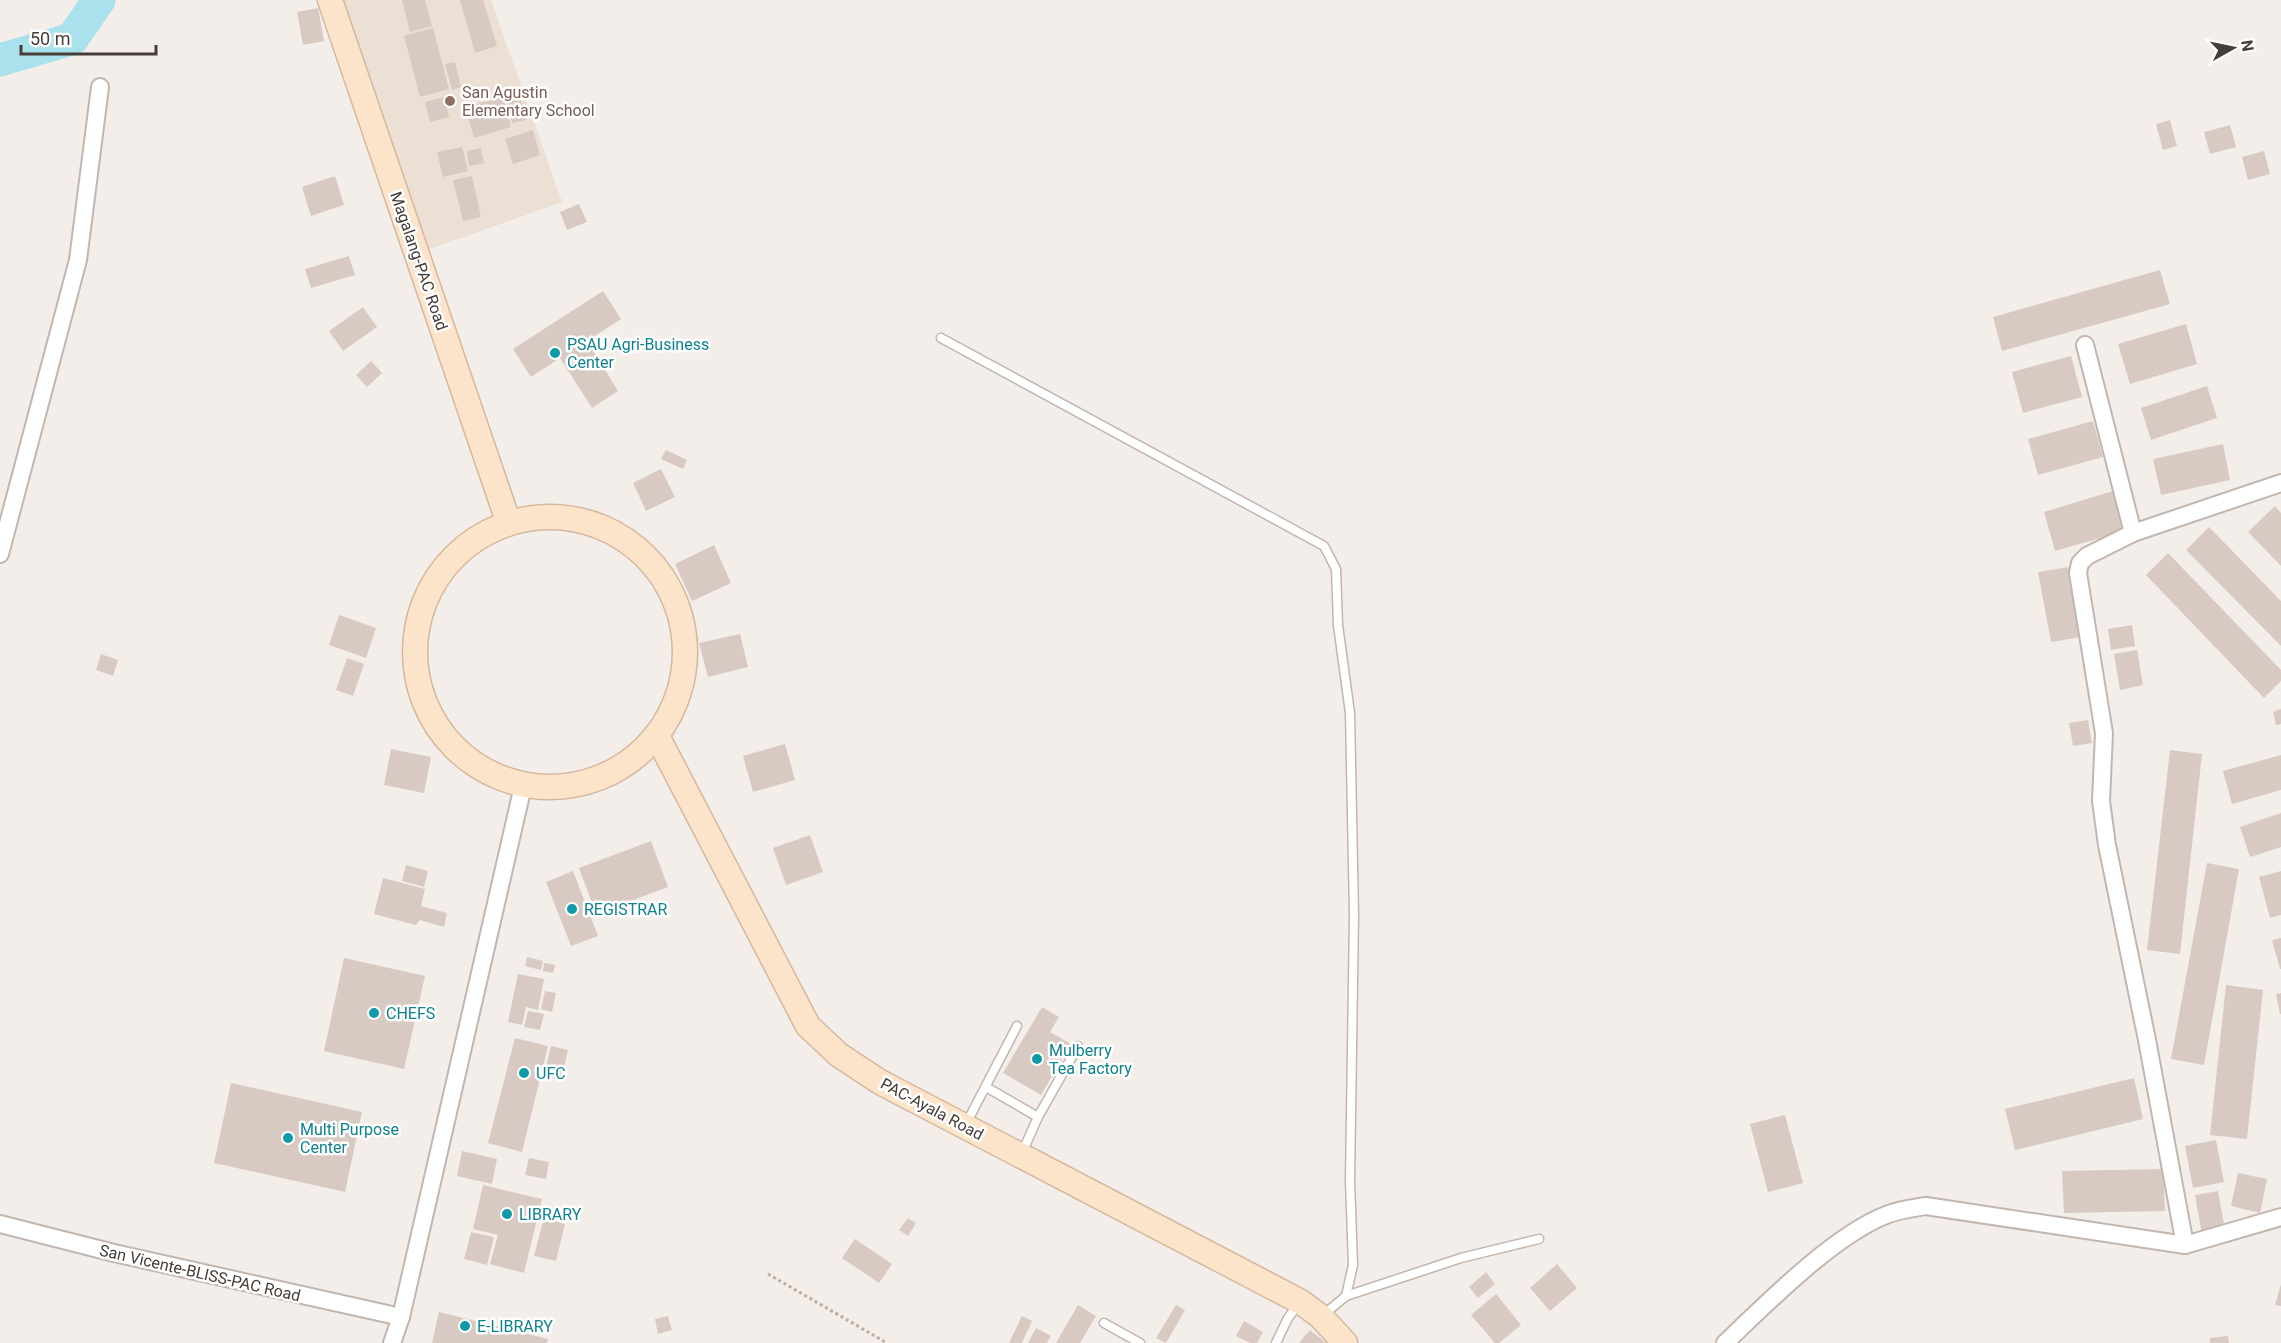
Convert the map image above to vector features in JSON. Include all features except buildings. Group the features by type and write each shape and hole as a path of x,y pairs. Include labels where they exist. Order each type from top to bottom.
{"street":[{"name":"Magalang-PAC Road","path":"330,0 508,521"},
{"path":"0,554 78,260 100,87"},
{"path":"2085,345 2133,533"},
{"path":"2185,1245 2144,1019 2107,845 2101,801 2104,733 2078,573 2080,563 2087,556 2133,533 2281,483"},
{"path":"551,514 593,522 632,542 662,573 681,613 687,656 678,698 657,736 620,770 573,787 523,786 481,770 447,741 424,703 414,659 419,615 438,574 469,542 508,521 551,514"},
{"name":"PAC-Ayala Road","path":"657,736 676,768 808,1026 839,1055 880,1082 1301,1302 1321,1317 1345,1343"},
{"path":"393,1343 401,1317 523,786"},
{"path":"1725,1343 1779,1292 1846,1237 1885,1215 1908,1209 1926,1206 2185,1245 2281,1217"},
{"name":"San Vicente-BLISS-PAC Road","path":"0,1224 125,1256 401,1317"}],"lane":[{"path":"941,338 1324,546 1336,569 1338,626 1350,713 1354,903 1350,1181 1353,1265 1346,1296"},
{"path":"965,1126 1017,1026"},
{"path":"1021,1156 1038,1117 1078,1046"},
{"path":"986,1087 1038,1117"},
{"path":"1321,1317 1346,1296 1461,1258 1539,1239"},
{"path":"1276,1343 1288,1318 1301,1302"},
{"path":"1104,1323 1140,1343"}],"path":[{"path":"768,1274 887,1343"}],"shaded area":[{"name":"San Agustin Elementary School","path":"339,0 491,0 562,202 427,250"}],"waterway":[{"path":"0,60 72,39 99,0"}],"place":[{"name":"San Agustin Elementary School","path":"450,101"},
{"name":"PSAU Agri-Business Center","path":"555,353"},
{"name":"REGISTRAR","path":"572,909"},
{"name":"CHEFS","path":"374,1013"},
{"name":"Mulberry Tea Factory","path":"1037,1059"},
{"name":"UFC","path":"524,1073"},
{"name":"Multi Purpose Center","path":"288,1138"},
{"name":"LIBRARY","path":"507,1214"},
{"name":"E-LIBRARY","path":"465,1326"}]}
